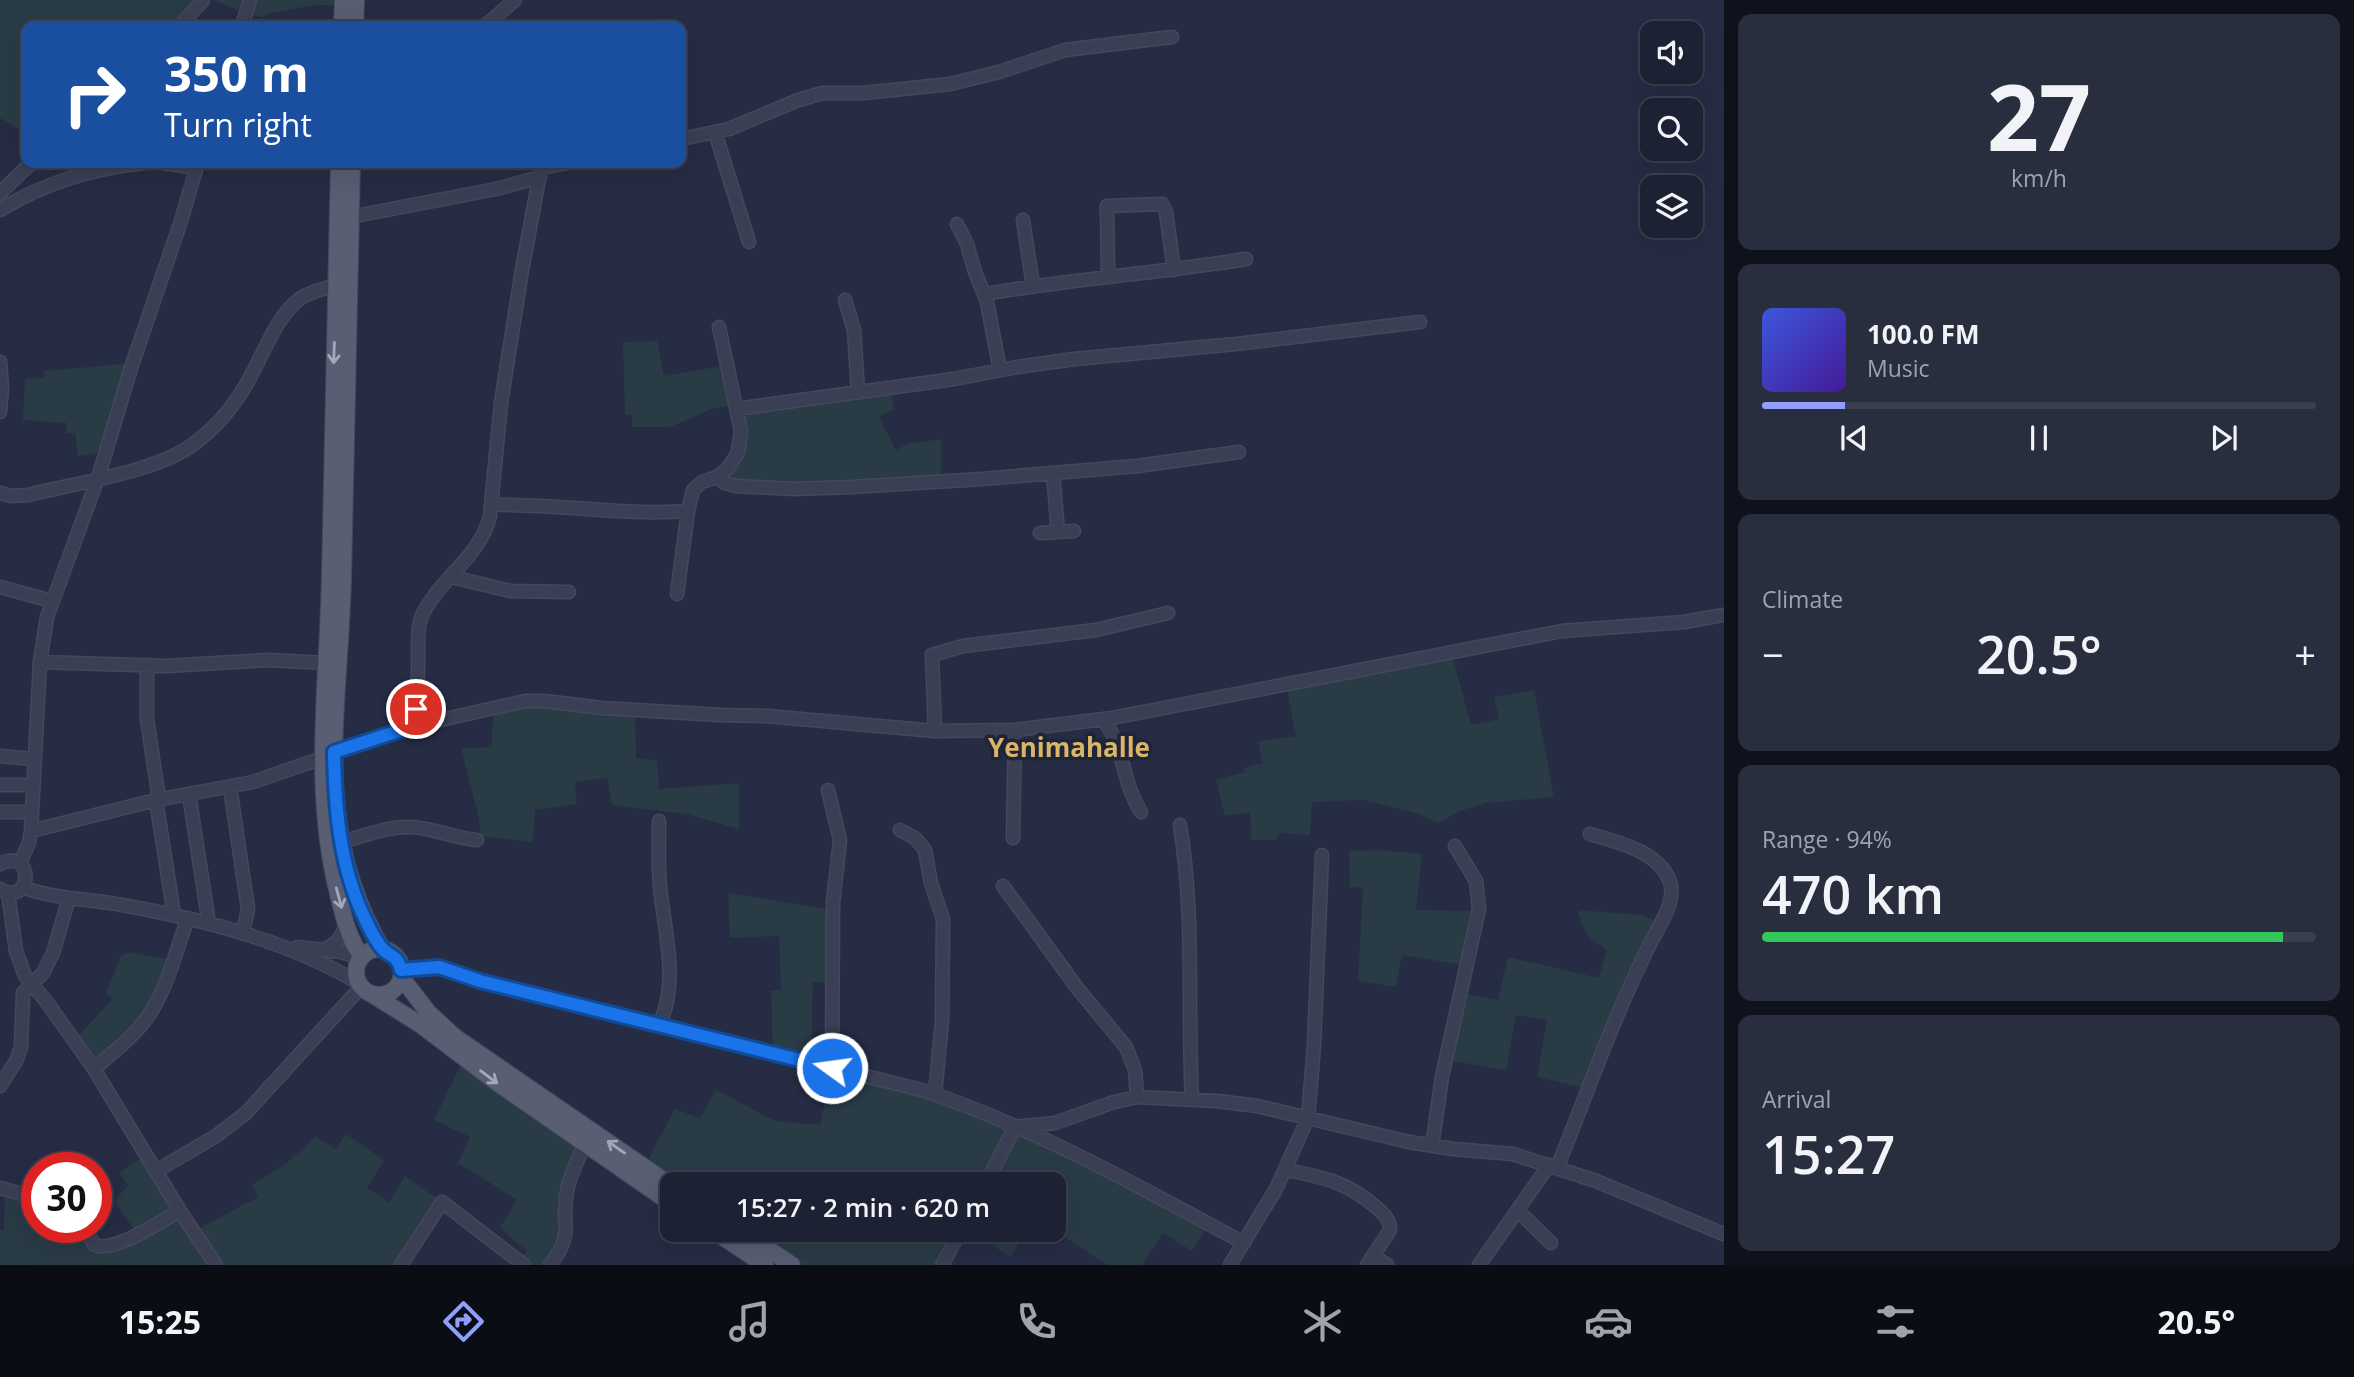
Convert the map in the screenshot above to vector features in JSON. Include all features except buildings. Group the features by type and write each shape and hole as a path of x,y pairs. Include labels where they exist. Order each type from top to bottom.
{"main road":[{"path":"342,21 343,0"},
{"path":"355,21 356,0"},
{"path":"328,755 326,663 340,168"},
{"path":"352,168 343,589 322,802 334,844 360,909 383,950"},
{"path":"334,844 346,923 362,958"},
{"path":"660,1178 456,1037 428,1012 401,973 394,955 383,950 374,950 362,958 356,972 364,988 421,1025 499,1084 660,1196"},
{"path":"364,988 382,995 393,990 401,973"},
{"path":"730,1242 765,1265"},
{"path":"758,1242 792,1265"}],"street":[{"path":"184,21 203,0"},
{"path":"244,21 250,0"},
{"path":"491,21 514,2"},
{"path":"504,21 514,2"},
{"path":"686,138 746,122 822,93 864,93 950,84 999,72 1065,50 1172,37"},
{"path":"715,132 749,242"},
{"path":"0,192 26,168"},
{"path":"0,210 23,197 88,172 113,168"},
{"path":"20,863 31,831 44,631 52,601 98,478 196,168"},
{"path":"350,217 496,189 541,169"},
{"path":"414,726 420,624 434,598 485,532 491,505 501,402 541,169"},
{"path":"1108,276 1107,206 1159,203 1164,206 1174,270"},
{"path":"1023,220 1033,286"},
{"path":"957,224 985,294 1000,370"},
{"path":"985,294 1245,259"},
{"path":"0,493 11,496 28,495 166,461 201,439 238,398 273,334 293,305 307,295 336,285"},
{"path":"845,300 855,330 858,392"},
{"path":"736,409 1128,353 1420,323"},
{"path":"677,594 693,490 717,477 734,460 740,445 741,431 719,327"},
{"path":"0,362 0,412"},
{"path":"717,477 736,486 794,488 909,484 1138,466 1239,453"},
{"path":"1054,473 1058,532"},
{"path":"491,505 533,505 647,513 688,511"},
{"path":"1040,533 1074,531"},
{"path":"452,577 510,591 569,593"},
{"path":"0,587 52,601"},
{"path":"936,731 932,655 963,646 1096,630 1168,613"},
{"path":"31,831 158,799 230,787 270,777 414,726 525,701 602,708 768,716 936,731 1015,730 1104,719 1562,631 1684,622 1724,615"},
{"path":"40,662 195,665 268,660 326,663"},
{"path":"147,665 147,719 174,915"},
{"path":"1104,719 1119,745 1128,787 1141,812"},
{"path":"1013,838 1015,730"},
{"path":"0,756 34,759"},
{"path":"0,785 33,785"},
{"path":"230,787 248,909 243,932"},
{"path":"828,790 840,840 833,902 832,1068"},
{"path":"189,794 209,924"},
{"path":"0,812 32,812"},
{"path":"659,821 660,885 667,937 669,981 666,1006 659,1025"},
{"path":"1180,825 1187,869 1189,909 1192,1099"},
{"path":"334,844 401,827 477,840"},
{"path":"900,830 915,838 925,850 931,883 943,919 942,1021 935,1094"},
{"path":"1479,1265 1553,1166 1666,911 1671,888 1670,880 1664,871 1648,856 1632,848 1590,834"},
{"path":"1432,1146 1442,1077 1479,909 1476,881 1455,846"},
{"path":"1230,1265 1286,1170 1308,1118 1314,1045 1322,855"},
{"path":"0,864 9,860 20,863 26,875 22,887 16,892 4,891 22,970 94,1069 180,1212 216,1265"},
{"path":"1003,886 1078,989 1126,1047 1135,1070 1136,1097"},
{"path":"22,887 69,898 174,915 243,932 282,945 364,988 246,1113 208,1141 156,1171"},
{"path":"0,1086 16,1061 21,1047 22,997 26,988 43,973 53,953 69,898"},
{"path":"94,1069 148,1016 160,996 188,918"},
{"path":"321,950 338,939 346,923"},
{"path":"282,945 341,951 362,958"},
{"path":"401,973 431,967 447,968 480,981 935,1094 1016,1126 1244,1242"},
{"path":"1016,1126 1055,1122 1136,1097 1192,1099 1257,1106 1432,1146 1503,1152 1553,1166 1724,1234"},
{"path":"992,1172 1016,1126"},
{"path":"550,1265 565,1240 567,1191 585,1144"},
{"path":"1286,1170 1339,1182 1357,1192 1382,1213 1390,1223 1390,1230 1370,1260 1387,1265"},
{"path":"0,1188 21,1194"},
{"path":"401,1265 442,1202 524,1265"},
{"path":"1518,1211 1551,1242"},
{"path":"94,1243 106,1248 180,1212"},
{"path":"942,1265 954,1242"}],"shaded area":[{"path":"0,0 201,0 184,21 21,21 21,131 0,118"},
{"path":"213,0 343,0 343,5 315,5 267,14 265,18"},
{"path":"657,341 664,376 728,365 735,404 712,409 670,427 632,427 632,415 625,415 623,342"},
{"path":"133,363 106,452 78,456 75,433 66,434 67,423 23,420 25,379 45,378 44,371"},
{"path":"891,388 894,409 879,417 896,450 908,444 941,439 941,482 730,486 723,472 734,460 736,409"},
{"path":"1451,652 1471,725 1499,719 1494,697 1534,690 1554,797 1485,803 1460,811 1438,823 1419,814 1364,800 1312,802 1310,835 1278,833 1277,840 1251,840 1250,812 1225,816 1216,780 1245,772 1244,768 1263,763 1258,742 1296,736 1286,685"},
{"path":"525,701 635,710 636,758 657,760 659,789 739,783 739,829 687,814 612,805 607,778 575,782 577,804 535,810 533,842 481,836 461,748 491,747 494,707"},
{"path":"1380,850 1422,854 1416,910 1479,911 1468,966 1402,955 1396,987 1358,981 1363,888 1350,887 1349,851"},
{"path":"728,893 833,910 833,982 813,982 811,1063 773,1053 771,991 781,990 779,936 730,938"},
{"path":"1578,910 1641,915 1660,923 1588,1089 1537,1077 1547,1020 1516,1015 1506,1070 1446,1060 1462,993 1498,1000 1508,957 1599,978 1607,950 1587,934"},
{"path":"129,952 173,960 160,996 94,1069 74,1040 113,999 106,994 121,956"},
{"path":"464,1058 585,1144 578,1159 567,1224 550,1265 524,1265 519,1261 527,1251 503,1231 501,1226 517,1200 458,1163 470,1137 434,1120"},
{"path":"832,1068 962,1103 1209,1224 1192,1251 1163,1233 1142,1265 1108,1265 1066,1238 1066,1172 660,1172 660,1177 644,1167 675,1109 700,1118 716,1090 775,1121 820,1125"},
{"path":"346,1134 384,1160 367,1188 389,1202 405,1176 442,1202 401,1265 0,1265 0,1230 4,1230 5,1190 21,1194 21,1243 112,1243 112,1240 137,1233 116,1204 116,1199 128,1185 119,1173 146,1155 193,1232 258,1197 252,1185 287,1163 316,1136 335,1149"},
{"path":"758,1242 954,1242 942,1265 792,1265"},
{"path":"987,1242 1020,1242 1010,1257"}],"district":[{"name":"Yenimahalle","path":"1069,747"}],"route":[{"path":"416,709 414,726 334,752 337,819 351,883 366,922 383,950 397,958 401,970 420,967 447,968 480,981 832,1068"}]}
